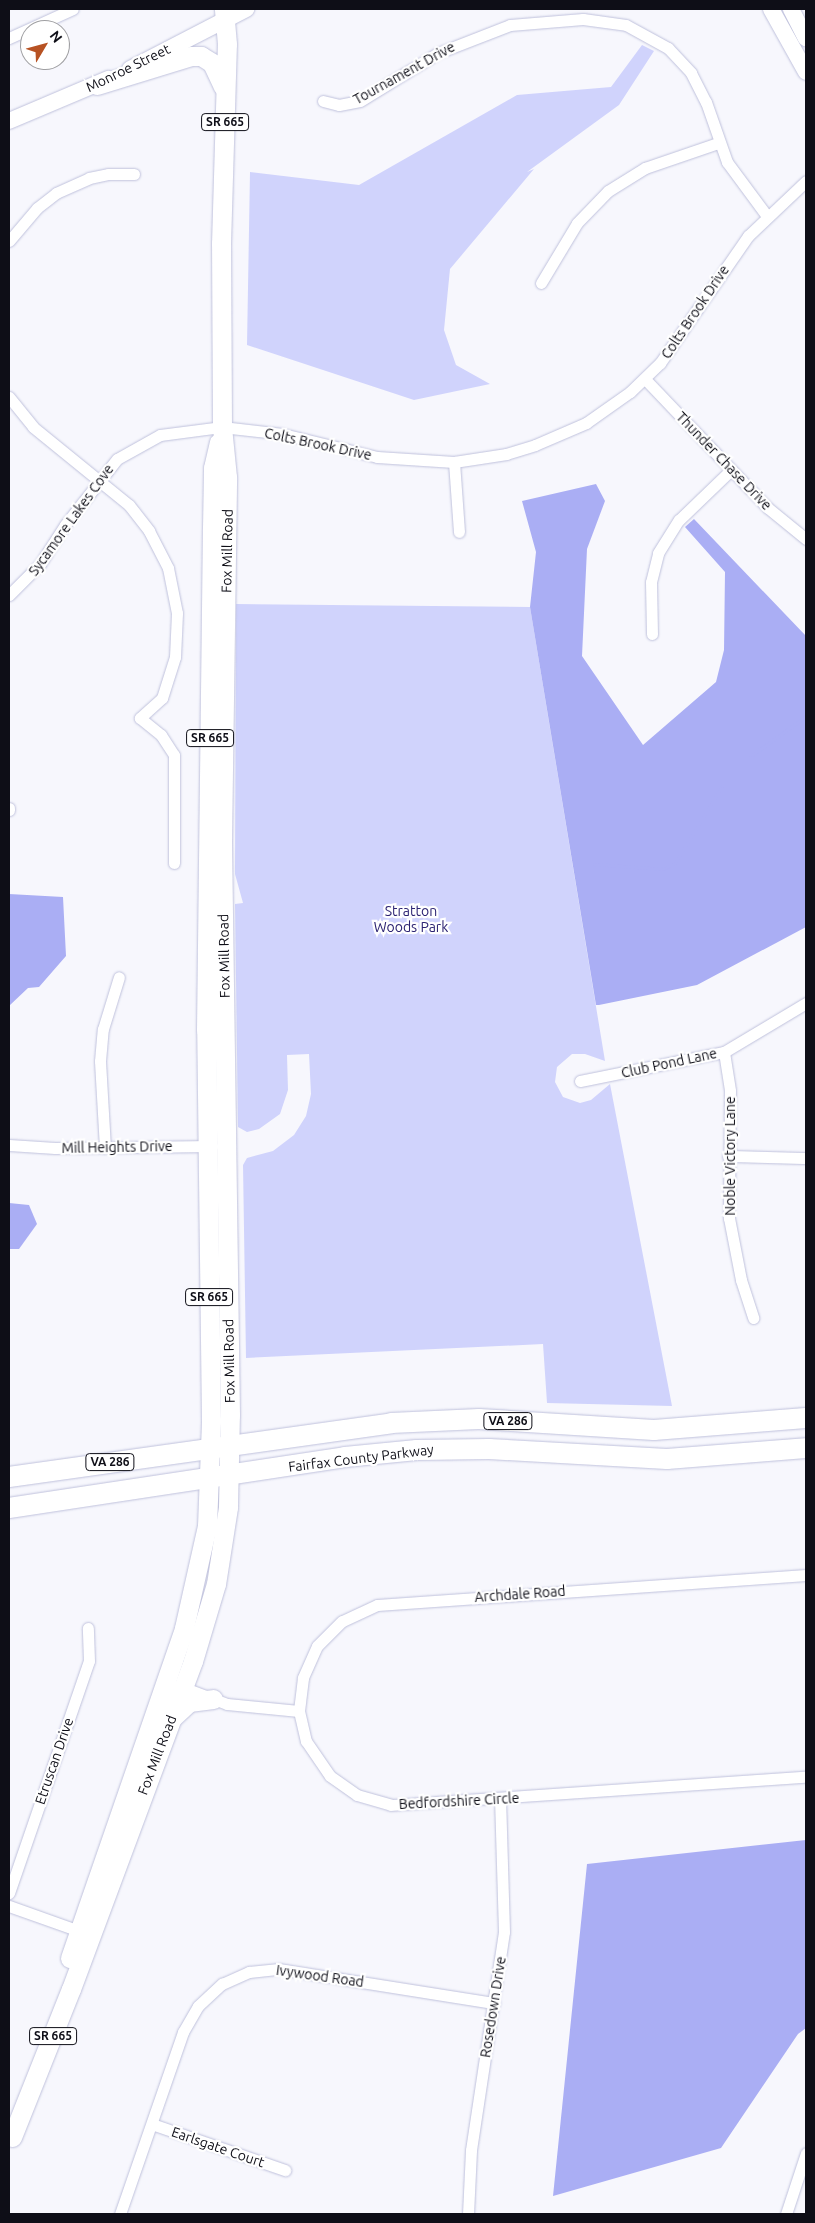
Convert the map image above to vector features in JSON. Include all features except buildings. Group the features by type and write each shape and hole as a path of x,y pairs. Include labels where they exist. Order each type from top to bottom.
{"highway":[{"name":"Fairfax County Parkway","path":"9,1477 368,1426 478,1419 639,1430 806,1418"},
{"name":"Fairfax County Parkway","path":"9,1508 417,1450 489,1449 667,1459 806,1448"}],"main road":[{"name":"Monroe Street","path":"9,121 97,84 226,12 246,9"},
{"path":"771,9 806,72"},
{"path":"791,9 806,38"},
{"name":"Fox Mill Road","path":"10,2141 84,1932 196,1582 207,1526 220,1477 226,1146 222,842 228,477 222,427 221,244 226,12"},
{"path":"97,84 191,56 200,56 212,62 225,96"},
{"name":"Fox Mill Road","path":"220,1447 207,1146 212,508 213,468 222,427"},
{"name":"Fox Mill Road","path":"84,1932 171,1720 206,1622 219,1569 228,1507 220,1477"},
{"path":"171,1720 189,1702 213,1699"}],"street":[{"path":"9,38 73,9"},
{"name":"Tournament Drive","path":"323,101 339,105 360,101 438,53 487,32 552,19 608,21 643,32 681,60 700,89 718,143 737,179 767,216"},
{"path":"541,283 577,223 608,191 645,168 718,143"},
{"path":"9,241 37,208 56,193 89,178 108,174 134,174"},
{"name":"Colts Brook Drive","path":"222,427 283,434 377,457 454,462 506,454 558,436 606,410 645,378 678,342 731,258 767,216 806,181"},
{"name":"Thunder Chase Drive","path":"645,378 768,508 806,539"},
{"path":"9,397 33,427 100,479 129,505 150,531 168,568 178,613 175,657 162,698 140,718 161,735 174,756 174,863"},
{"name":"Sycamore Lakes Cove","path":"9,595 40,564 100,479 117,459 148,439 184,430 222,427"},
{"path":"454,462 459,532"},
{"path":"652,634 652,582 658,553 679,520 731,470"},
{"path":"105,1148 100,1061 104,1029 119,977"},
{"name":"Club Pond Lane","path":"580,1081 724,1052 806,1003"},
{"name":"Noble Victory Lane","path":"724,1052 730,1091 727,1194 734,1249 753,1318"},
{"name":"Mill Heights Drive","path":"9,1145 105,1148 226,1146"},
{"path":"728,1156 806,1158"},
{"name":"Archdale Road","path":"299,1711 303,1678 317,1646 342,1621 377,1605 806,1575"},
{"name":"Etruscan Drive","path":"9,1893 89,1661 88,1628"},
{"path":"165,1680 213,1699 248,1708 299,1711"},
{"name":"Bedfordshire Circle","path":"299,1711 306,1741 316,1759 334,1780 357,1796 391,1805 806,1777"},
{"name":"Rosedown Drive","path":"468,2214 471,2150 494,2003 505,1901 500,1799"},
{"path":"9,1906 84,1932"},
{"name":"Ivywood Road","path":"120,2214 193,2014 222,1984 248,1972 279,1969 494,2003"},
{"name":"Earlsgate Court","path":"152,2124 285,2170"},
{"path":"786,2214 806,2153"}],"green space":[{"path":"642,45 654,51 619,105 527,172 534,169 450,269 444,330 456,365 490,384 414,400 247,345 250,172 359,185 517,95 611,87"},
{"name":"Stratton Woods Park","path":"236,604 530,607 605,1061 585,1054 572,1054 557,1067 555,1082 563,1097 580,1103 591,1100 610,1084 672,1406 547,1403 543,1344 246,1358 243,1165 247,1158 273,1151 294,1135 306,1116 311,1094 309,1054 287,1055 288,1090 280,1114 259,1129 247,1132 238,1127 235,904 243,903 235,874"}],"shaded area":[{"path":"596,484 605,501 587,549 582,656 643,745 716,682 724,650 725,572 685,527 694,519 806,636 806,927 697,985 599,1005 596,1005 530,607 536,552 522,501"},
{"path":"9,894 63,897 66,956 39,987 28,988 9,1006"},
{"path":"9,1203 29,1205 37,1224 19,1249 9,1249"},
{"path":"806,1840 806,2028 798,2034 721,2148 553,2196 587,1864"}],"waterway":[{"path":"594,864 663,869 675,863 722,786 752,755 806,716"}]}
